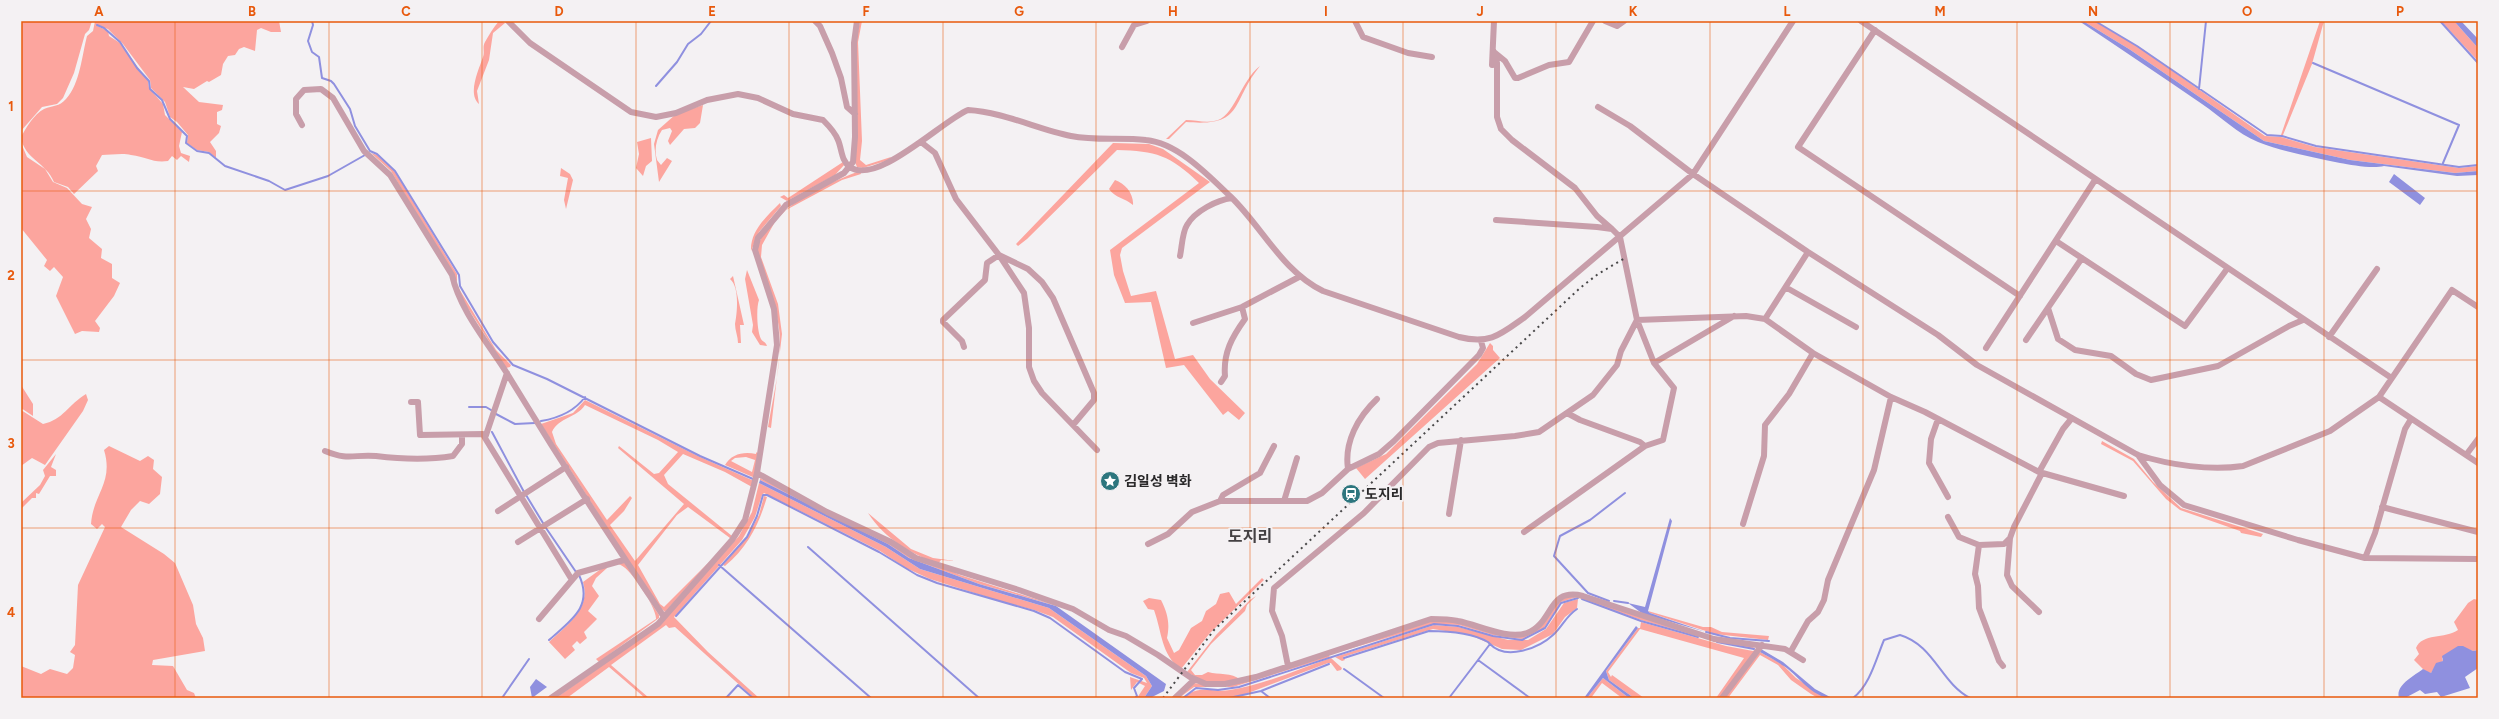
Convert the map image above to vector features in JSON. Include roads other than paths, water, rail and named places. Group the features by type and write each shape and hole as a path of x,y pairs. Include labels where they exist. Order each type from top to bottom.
{"street":[{"path":"508,21 530,43 631,112 656,117 676,113 725,95 748,94 793,114 823,120 838,140 844,160 850,168 862,170 874,168 902,156 953,117 968,110 1070,136 1147,140 1167,146 1188,160 1232,198 1299,276 1323,290 1459,337 1481,341 1500,334 1525,317 1693,174 1793,21"},
{"path":"815,21 820,26 832,53 841,78 847,107 855,114"},
{"path":"551,698 658,624 739,531 750,508 757,473 778,337 772,300 755,254 758,238 786,205 844,173 850,168 853,156 855,114 854,43 857,21"},
{"path":"1122,47 1134,25 1147,21"},
{"path":"1355,21 1363,37 1408,53 1432,56"},
{"path":"1492,65 1494,21"},
{"path":"1493,50 1505,61 1515,78 1518,78 1549,65 1569,62 1593,21"},
{"path":"1605,21 1617,26 1624,21"},
{"path":"1861,21 2227,269 2390,377"},
{"path":"1875,30 1798,147 2020,296"},
{"path":"1493,50 1497,63 1497,117 1501,129 1512,140 1576,188 1597,216 1620,237 1637,320 1654,363 1660,372 1673,384 1675,392 1662,440 1645,446 1524,532"},
{"path":"302,125 295,106 300,94 304,90 315,88 327,92 343,114 364,151 381,164 397,186 452,276 455,291 624,560 664,617"},
{"path":"1598,107 1630,126 1693,174 1808,252 1938,335 1977,365 2138,456 2201,467 2243,466 2330,431 2379,396 2390,377 2452,290 2478,307"},
{"path":"921,142 935,153 956,199 999,255 1024,293 1029,328 1029,367 1034,381 1042,393 1097,450"},
{"path":"1986,348 2095,180"},
{"path":"1180,256 1186,226 1197,214 1222,199 1232,198"},
{"path":"1496,220 1612,229"},
{"path":"2056,241 2185,326 2227,269"},
{"path":"1765,319 1787,288 1808,252"},
{"path":"964,347 962,341 943,322 943,320 985,280 987,263 999,255"},
{"path":"999,255 1028,269 1042,282 1052,298 1094,393 1094,400 1073,425"},
{"path":"2026,340 2082,258"},
{"path":"2329,337 2377,269"},
{"path":"1193,323 1242,307 1299,276"},
{"path":"1787,288 1856,327"},
{"path":"1221,382 1225,376 1224,364 1227,350 1233,335 1245,319 1242,307"},
{"path":"2048,308 2058,339 2075,350 2111,356 2136,374 2151,380 2218,366 2289,326 2303,320"},
{"path":"1637,320 1734,316 1755,316 1765,319 1813,353 1892,397 2040,472 2124,496"},
{"path":"1654,363 1734,316"},
{"path":"1288,666 1282,636 1272,611 1274,588 1364,513 1429,447 1438,443 1516,436 1539,432 1593,395 1617,364 1621,351 1637,320"},
{"path":"1148,544 1168,534 1192,512 1220,501 1284,501 1314,499 1348,469 1379,454 1394,441 1479,355 1483,348 1481,341"},
{"path":"1743,524 1764,456 1765,425 1792,389 1813,353"},
{"path":"486,438 507,373"},
{"path":"2379,396 2478,463"},
{"path":"1791,652 1824,600 1828,580 1874,470 1892,397"},
{"path":"1348,469 1348,445 1352,435 1378,399"},
{"path":"411,402 418,402 420,435 462,436 483,434 572,580"},
{"path":"1567,413 1580,420 1640,442 1645,446"},
{"path":"2039,612 2008,581 2007,575 2010,538 2040,472 2063,429 2072,418"},
{"path":"1938,419 1931,439 1929,463 1948,496"},
{"path":"2364,558 2375,533 2399,447 2411,419"},
{"path":"325,451 348,458 376,456 438,459 453,456 462,444 462,436"},
{"path":"2466,455 2478,439"},
{"path":"1449,514 1461,440"},
{"path":"1220,501 1223,495 1252,480 1260,473 1274,446"},
{"path":"2138,456 2160,485 2184,504 2364,558 2478,559"},
{"path":"1284,501 1297,458"},
{"path":"498,511 566,467"},
{"path":"757,473 827,512 891,542 916,558 1026,592 1073,609 1158,655 1194,680 1206,684 1225,684 1288,666 1431,620 1458,621 1512,634 1526,633 1541,623 1558,599 1568,594 1583,596 1714,639 1762,645 1791,652 1803,660"},
{"path":"518,542 586,498"},
{"path":"2382,507 2478,532"},
{"path":"1948,517 1959,537 1979,545 2004,544 2010,538"},
{"path":"1979,545 1975,574 1978,586 1979,608 1999,661 2003,666"},
{"path":"539,619 578,572 624,560"},
{"path":"1722,698 1762,645"},
{"path":"1175,698 1194,680"}],"water":[{"path":"2079,21 2083,21 2129,49 2264,141 2350,160 2455,173 2478,171 2478,175 2457,176 2384,166 2356,166 2298,154 2258,142 2236,130 2202,104"},
{"path":"2454,21 2461,21 2478,39 2478,48"},
{"path":"2394,174 2425,198 2420,205 2389,182"},
{"path":"760,480 888,544 909,558 979,584 1056,606 1166,684 1164,691 1150,698 1144,698 1152,686 1146,676 1049,608 920,569 886,547 759,483"},
{"path":"1670,518 1672,521 1648,611 1706,632 1643,614 1628,603 1645,607"},
{"path":"1636,626 1638,628 1606,671 1609,680 1634,698 1629,698 1603,678 1587,698 1584,698"},
{"path":"2458,646 2463,646 2473,651 2478,650 2478,668 2465,677 2470,688 2441,697 2437,692 2425,694 2420,690 2405,698 2399,698 2400,689 2406,681 2423,669 2431,673 2436,663 2443,661 2442,656"},
{"path":"1761,649 1783,662 1815,689 1832,698 1824,697 1811,690 1788,669 1760,652"},
{"path":"536,679 547,687 532,698 530,687"}],"waterway":[{"path":"312,21 313,25 308,41 312,52 319,57 322,78 331,81 334,84 350,109 355,126 370,151 377,154 395,171 459,275 460,286 493,342 513,365 547,379 700,456 753,479"},
{"path":"656,86 677,62 688,44 701,34 711,21"},
{"path":"2095,21 2137,46 2267,135 2282,136 2316,146 2459,167 2478,165"},
{"path":"2199,89 2206,21"},
{"path":"2440,21 2478,63"},
{"path":"97,25 104,28 120,42 137,68 149,81 150,89 162,100 170,119 187,136 186,143 197,151 209,153 225,166 269,181 285,190 328,176 365,155"},
{"path":"2313,63 2459,125 2443,163"},
{"path":"541,421 566,414 576,407 585,397"},
{"path":"469,407 486,407 491,410"},
{"path":"496,414 515,424 535,423"},
{"path":"492,432 524,492"},
{"path":"1609,601 1588,593 1554,556 1560,536 1590,520 1625,493"},
{"path":"526,495 543,523"},
{"path":"676,616 747,537 757,516 763,495 767,495 879,552 917,575 937,583 1034,611 1050,618 1125,672 1142,679 1134,688 1137,696 1135,698"},
{"path":"546,528 576,572"},
{"path":"808,547 979,698"},
{"path":"719,565 871,698"},
{"path":"549,640 572,620 582,605 584,596 583,586 579,575"},
{"path":"1183,698 1196,688 1218,690 1239,687 1434,624 1458,626 1493,636 1522,640 1545,628 1561,603 1578,598"},
{"path":"1582,599 1641,621 1698,637"},
{"path":"1614,601 1628,603"},
{"path":"1490,644 1505,652 1522,651 1531,648 1547,640 1553,635 1577,609"},
{"path":"1344,658 1429,631 1436,631 1475,636 1488,642 1490,644 1478,660"},
{"path":"1706,632 1730,638 1769,641"},
{"path":"1853,698 1859,693 1868,679 1884,640 1900,635 1912,640 1921,647 1952,683 1970,698"},
{"path":"1717,642 1754,649"},
{"path":"502,698 529,659"},
{"path":"1449,698 1478,660 1530,698"},
{"path":"1229,698 1261,691 1329,664"},
{"path":"1344,669 1384,698"},
{"path":"726,698 738,685 753,698"},
{"path":"1261,691 1270,698"}],"railway":[{"path":"1163,698 1214,630 1580,288 1598,274 1625,258"}],"place":[{"name":"김일성 벽화","path":"1110,481"},
{"name":"도지리","path":"1351,494"}],"district":[{"name":"도지리","path":"1250,536"}]}
